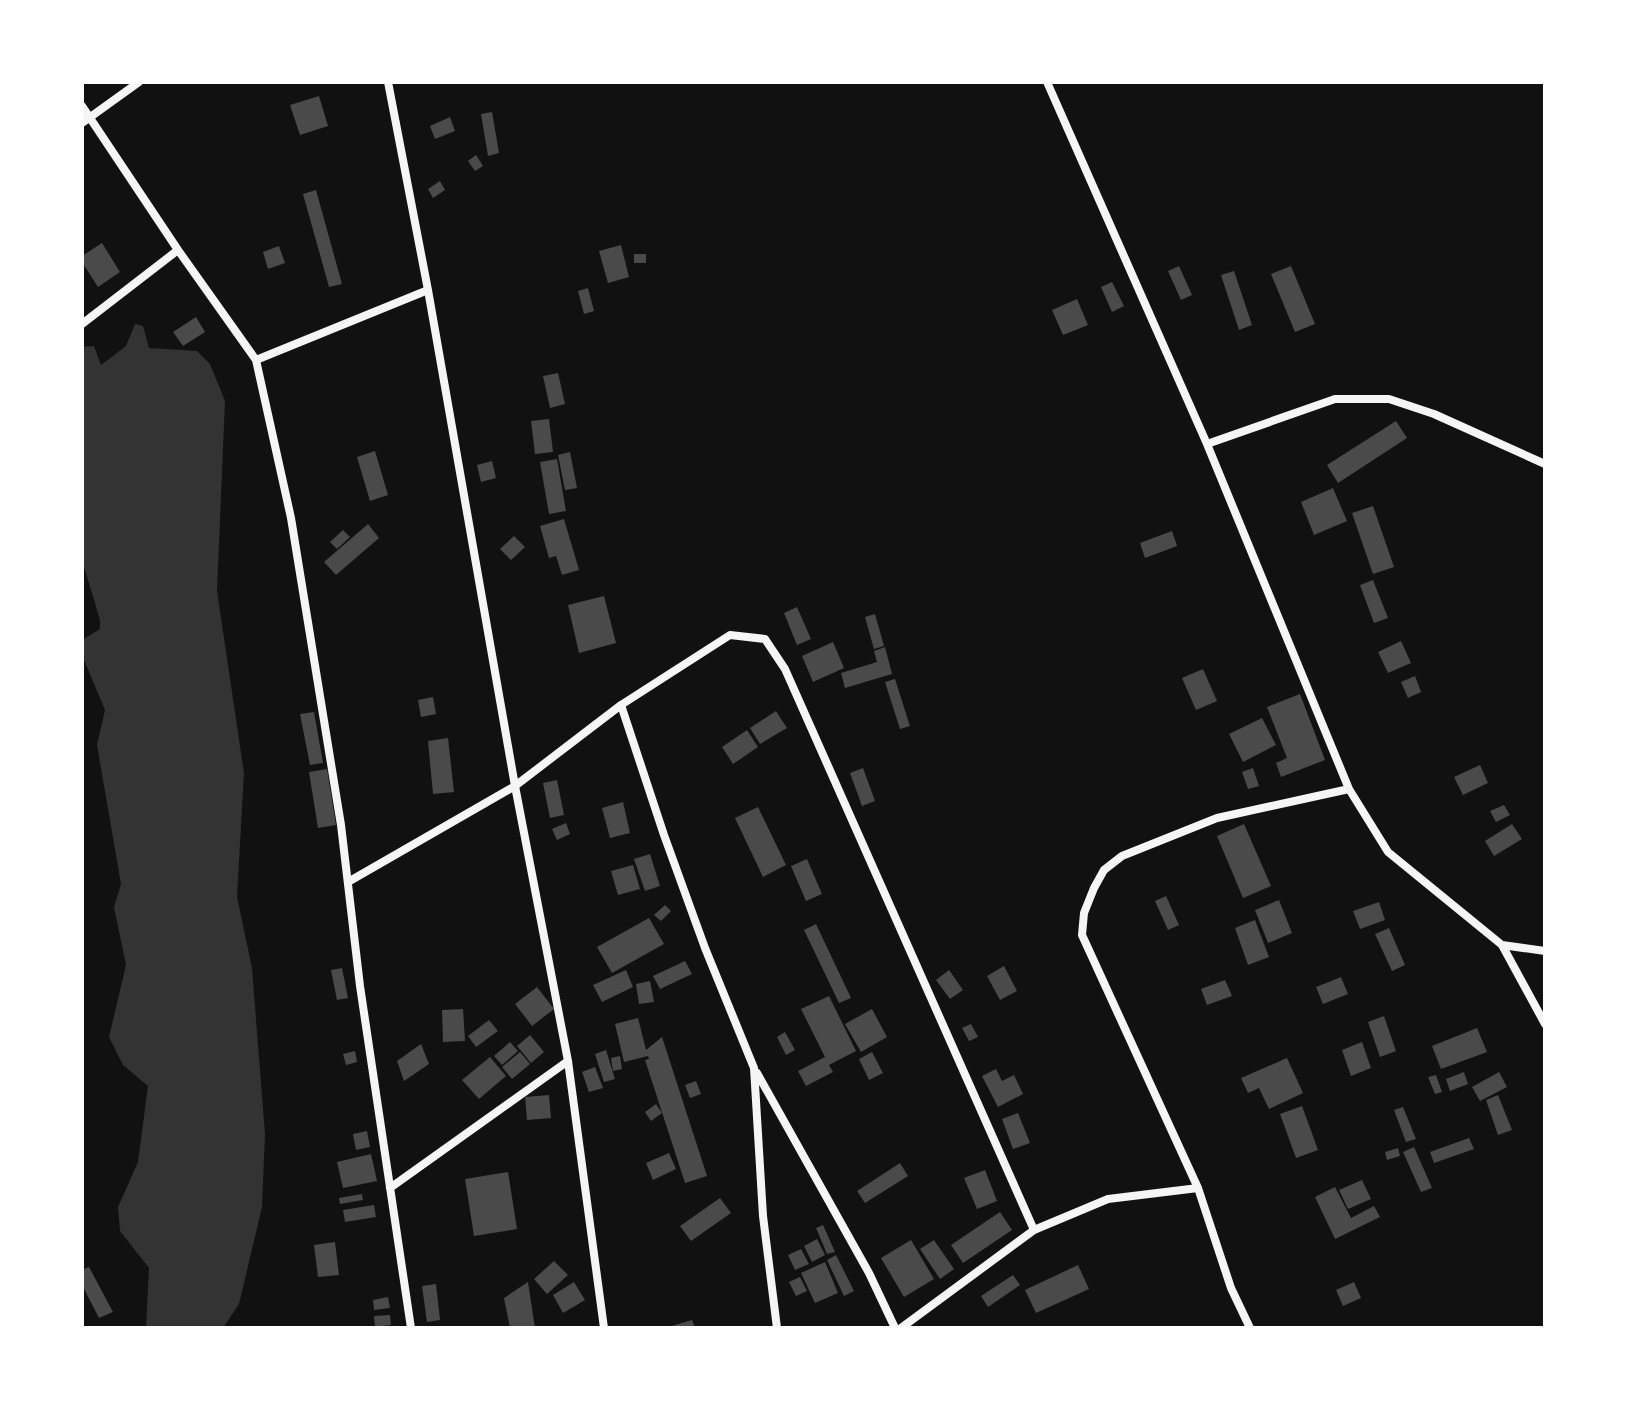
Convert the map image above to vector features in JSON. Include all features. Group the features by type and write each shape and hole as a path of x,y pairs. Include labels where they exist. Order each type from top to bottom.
{"street":[{"path":"86,120 139,82"},
{"path":"388,82 568,1061 604,1328"},
{"path":"1047,82 1207,444 1349,789 1388,852 1502,945 1545,1024"},
{"path":"82,106 86,120 256,360 291,518 341,825 360,986 411,1328"},
{"path":"82,324 178,250"},
{"path":"256,360 428,290"},
{"path":"1207,444 1335,399 1389,399 1434,414 1545,464"},
{"path":"348,882 515,786 621,705 730,635 765,639 785,669 1034,1230"},
{"path":"621,705 695,920 754,1068 898,1328 1034,1230 1108,1199 1198,1188"},
{"path":"1250,1328 1231,1288 1198,1188 1082,935 1084,913 1104,870 1122,856 1217,818 1349,789"},
{"path":"1502,945 1545,951"},
{"path":"390,1188 568,1061"},
{"path":"754,1068 763,1216 777,1328"}],"shaded area":[{"path":"135,324 143,326 149,348 197,351 210,364 225,401 217,591 244,773 237,897 252,968 265,1134 262,1207 239,1304 223,1328 146,1328 149,1268 120,1231 118,1207 138,1162 148,1086 123,1065 109,1037 126,965 114,907 121,884 97,745 105,710 82,655 82,640 100,629 100,620 82,560 82,347 94,346 101,365 126,346"}],"building":[{"path":"319,96 328,126 300,135 290,105"},
{"path":"492,112 499,153 488,156 481,114"},
{"path":"450,117 455,131 435,139 430,126"},
{"path":"476,155 483,166 475,171 468,161"},
{"path":"440,181 445,190 433,198 428,189"},
{"path":"316,190 342,284 329,287 303,194"},
{"path":"102,243 120,272 98,287 82,262 82,256"},
{"path":"621,245 629,277 608,283 599,251"},
{"path":"279,246 285,263 268,269 263,252"},
{"path":"634,254 646,254 646,263 634,263"},
{"path":"1179,266 1192,295 1181,300 1168,271"},
{"path":"1291,266 1315,324 1295,332 1271,274"},
{"path":"1234,271 1252,325 1239,330 1221,275"},
{"path":"1112,282 1124,306 1112,312 1101,287"},
{"path":"588,288 594,311 584,314 578,291"},
{"path":"1077,299 1088,325 1063,335 1052,310"},
{"path":"196,317 205,332 183,346 173,332"},
{"path":"558,373 565,404 550,408 543,376"},
{"path":"549,419 553,452 535,454 531,421"},
{"path":"1396,421 1407,438 1338,483 1327,465"},
{"path":"375,451 388,495 370,501 357,457"},
{"path":"570,452 577,488 565,490 558,455"},
{"path":"557,459 566,511 549,514 540,462"},
{"path":"492,461 496,478 481,482 477,465"},
{"path":"1333,488 1347,521 1314,535 1301,502"},
{"path":"1373,506 1394,567 1373,574 1352,513"},
{"path":"564,519 579,570 562,575 556,556 549,558 540,526"},
{"path":"368,524 379,538 336,575 324,562"},
{"path":"343,530 350,537 337,549 330,542"},
{"path":"1172,531 1177,546 1145,558 1140,543"},
{"path":"514,536 525,547 511,560 500,549"},
{"path":"1373,580 1388,618 1374,623 1360,585"},
{"path":"604,596 616,643 579,653 568,605"},
{"path":"797,607 811,639 797,645 784,613"},
{"path":"875,614 884,646 874,649 865,617"},
{"path":"1401,641 1411,663 1388,673 1378,652"},
{"path":"833,642 844,668 813,682 802,656"},
{"path":"885,647 892,674 845,688 841,673 877,662 874,651"},
{"path":"1203,669 1217,701 1196,710 1182,678"},
{"path":"1415,676 1421,692 1408,698 1401,682"},
{"path":"895,679 910,726 900,729 885,682"},
{"path":"1300,694 1325,760 1281,777 1276,763 1287,758 1267,707"},
{"path":"433,697 436,714 421,717 418,700"},
{"path":"776,711 787,728 760,744 750,728"},
{"path":"314,712 323,763 310,765 300,714"},
{"path":"1262,718 1276,745 1243,762 1229,734"},
{"path":"747,730 758,747 733,764 722,747"},
{"path":"448,738 454,792 433,794 428,741"},
{"path":"1480,765 1488,783 1463,795 1454,777"},
{"path":"863,768 875,801 862,806 850,773"},
{"path":"1253,768 1259,786 1248,789 1242,772"},
{"path":"327,769 336,825 318,828 309,772"},
{"path":"557,780 564,815 550,818 543,783"},
{"path":"623,802 630,833 610,838 602,808"},
{"path":"1504,805 1510,815 1496,822 1490,811"},
{"path":"758,807 786,865 763,877 735,818"},
{"path":"566,823 570,834 557,840 552,829"},
{"path":"1244,824 1271,886 1243,898 1217,836"},
{"path":"1512,824 1522,839 1494,856 1485,841"},
{"path":"650,854 660,886 645,891 634,859"},
{"path":"807,859 822,894 806,901 791,866"},
{"path":"633,865 640,889 618,895 611,871"},
{"path":"1166,896 1179,925 1168,930 1155,901"},
{"path":"1279,900 1292,933 1268,943 1255,910"},
{"path":"1379,902 1385,920 1360,929 1353,911"},
{"path":"665,905 671,911 661,921 654,915"},
{"path":"649,918 664,944 612,973 597,947"},
{"path":"1255,920 1269,957 1248,965 1235,928"},
{"path":"816,924 851,998 839,1003 804,930"},
{"path":"1389,928 1405,965 1392,971 1375,934"},
{"path":"685,961 692,974 660,989 653,976"},
{"path":"1004,966 1017,991 1000,1000 987,976"},
{"path":"342,968 348,998 337,1000 331,970"},
{"path":"626,970 633,987 602,1002 593,985"},
{"path":"949,970 963,990 950,999 936,980"},
{"path":"1341,977 1348,994 1323,1004 1316,987"},
{"path":"1225,980 1232,996 1207,1005 1201,989"},
{"path":"650,981 654,1002 639,1004 636,984"},
{"path":"537,987 554,1009 532,1026 515,1004"},
{"path":"829,996 856,1051 829,1065 833,1072 806,1086 798,1071 825,1057 801,1009"},
{"path":"463,1009 465,1041 443,1042 442,1010"},
{"path":"872,1009 887,1037 861,1052 845,1024"},
{"path":"1384,1016 1396,1051 1380,1057 1368,1022"},
{"path":"638,1018 646,1050 662,1037 707,1176 685,1183 645,1060 649,1059 648,1056 624,1062 615,1024"},
{"path":"489,1020 498,1031 476,1047 468,1036"},
{"path":"971,1024 978,1037 969,1041 962,1028"},
{"path":"1477,1028 1487,1052 1441,1069 1432,1046"},
{"path":"785,1032 795,1050 786,1055 777,1037"},
{"path":"530,1035 544,1052 531,1063 517,1046"},
{"path":"510,1042 518,1051 502,1065 494,1056"},
{"path":"1362,1042 1371,1068 1351,1076 1342,1050"},
{"path":"421,1044 429,1064 404,1081 397,1061"},
{"path":"606,1050 615,1079 604,1082 595,1054"},
{"path":"355,1051 357,1062 346,1065 343,1054"},
{"path":"520,1052 530,1064 512,1079 502,1067"},
{"path":"872,1052 883,1073 869,1080 859,1059"},
{"path":"620,1056 622,1069 613,1071 611,1058"},
{"path":"490,1057 506,1076 479,1099 462,1080"},
{"path":"1287,1058 1303,1093 1269,1109 1259,1088 1248,1093 1241,1078"},
{"path":"595,1067 603,1088 589,1092 582,1072"},
{"path":"996,1069 1002,1081 1014,1075 1023,1094 998,1107 982,1076"},
{"path":"1464,1072 1468,1084 1450,1091 1446,1079"},
{"path":"1499,1072 1507,1087 1480,1101 1472,1087"},
{"path":"1436,1075 1442,1092 1435,1094 1428,1077"},
{"path":"696,1081 701,1094 690,1098 685,1085"},
{"path":"549,1095 551,1118 527,1120 525,1097"},
{"path":"1498,1095 1512,1130 1498,1135 1486,1100"},
{"path":"656,1104 662,1113 651,1121 645,1112"},
{"path":"1302,1106 1318,1150 1296,1158 1280,1114"},
{"path":"1403,1107 1416,1139 1406,1142 1394,1110"},
{"path":"1018,1113 1030,1143 1013,1149 1002,1119"},
{"path":"367,1131 370,1147 356,1150 353,1134"},
{"path":"1469,1138 1474,1149 1434,1163 1430,1152"},
{"path":"1414,1147 1432,1188 1421,1192 1403,1152"},
{"path":"1398,1148 1400,1156 1387,1160 1385,1152"},
{"path":"669,1153 676,1169 653,1180 646,1163"},
{"path":"371,1154 377,1181 343,1188 337,1162"},
{"path":"900,1163 908,1176 865,1203 857,1191"},
{"path":"985,1170 997,1201 977,1209 964,1178"},
{"path":"508,1172 517,1229 474,1236 465,1179"},
{"path":"1362,1180 1371,1199 1348,1209 1339,1190"},
{"path":"1335,1187 1351,1218 1374,1206 1380,1217 1335,1239 1315,1197"},
{"path":"362,1194 363,1200 340,1204 339,1198"},
{"path":"720,1198 731,1213 691,1241 680,1226"},
{"path":"374,1205 376,1217 345,1222 343,1210"},
{"path":"1000,1212 1012,1230 963,1263 951,1245"},
{"path":"823,1225 835,1252 827,1254 816,1228"},
{"path":"817,1239 825,1255 812,1262 804,1246"},
{"path":"911,1240 934,1279 904,1297 881,1258"},
{"path":"934,1240 954,1269 940,1279 920,1249"},
{"path":"335,1242 339,1275 318,1277 314,1245"},
{"path":"801,1249 809,1264 795,1270 788,1255"},
{"path":"836,1255 854,1291 844,1296 827,1260"},
{"path":"554,1261 568,1275 547,1294 534,1279"},
{"path":"825,1262 838,1293 815,1303 801,1273"},
{"path":"1078,1265 1089,1289 1036,1313 1025,1290"},
{"path":"89,1267 113,1312 99,1318 82,1285 82,1270"},
{"path":"1013,1275 1020,1285 988,1307 981,1296"},
{"path":"800,1277 807,1291 796,1296 789,1282"},
{"path":"528,1282 535,1328 510,1328 504,1298"},
{"path":"574,1282 585,1300 563,1313 553,1295"},
{"path":"1354,1282 1361,1298 1343,1306 1336,1290"},
{"path":"436,1284 440,1320 427,1322 422,1286"},
{"path":"388,1297 390,1308 374,1310 373,1300"},
{"path":"390,1315 391,1325 375,1327 374,1316"},
{"path":"692,1320 695,1328 668,1327"}]}
